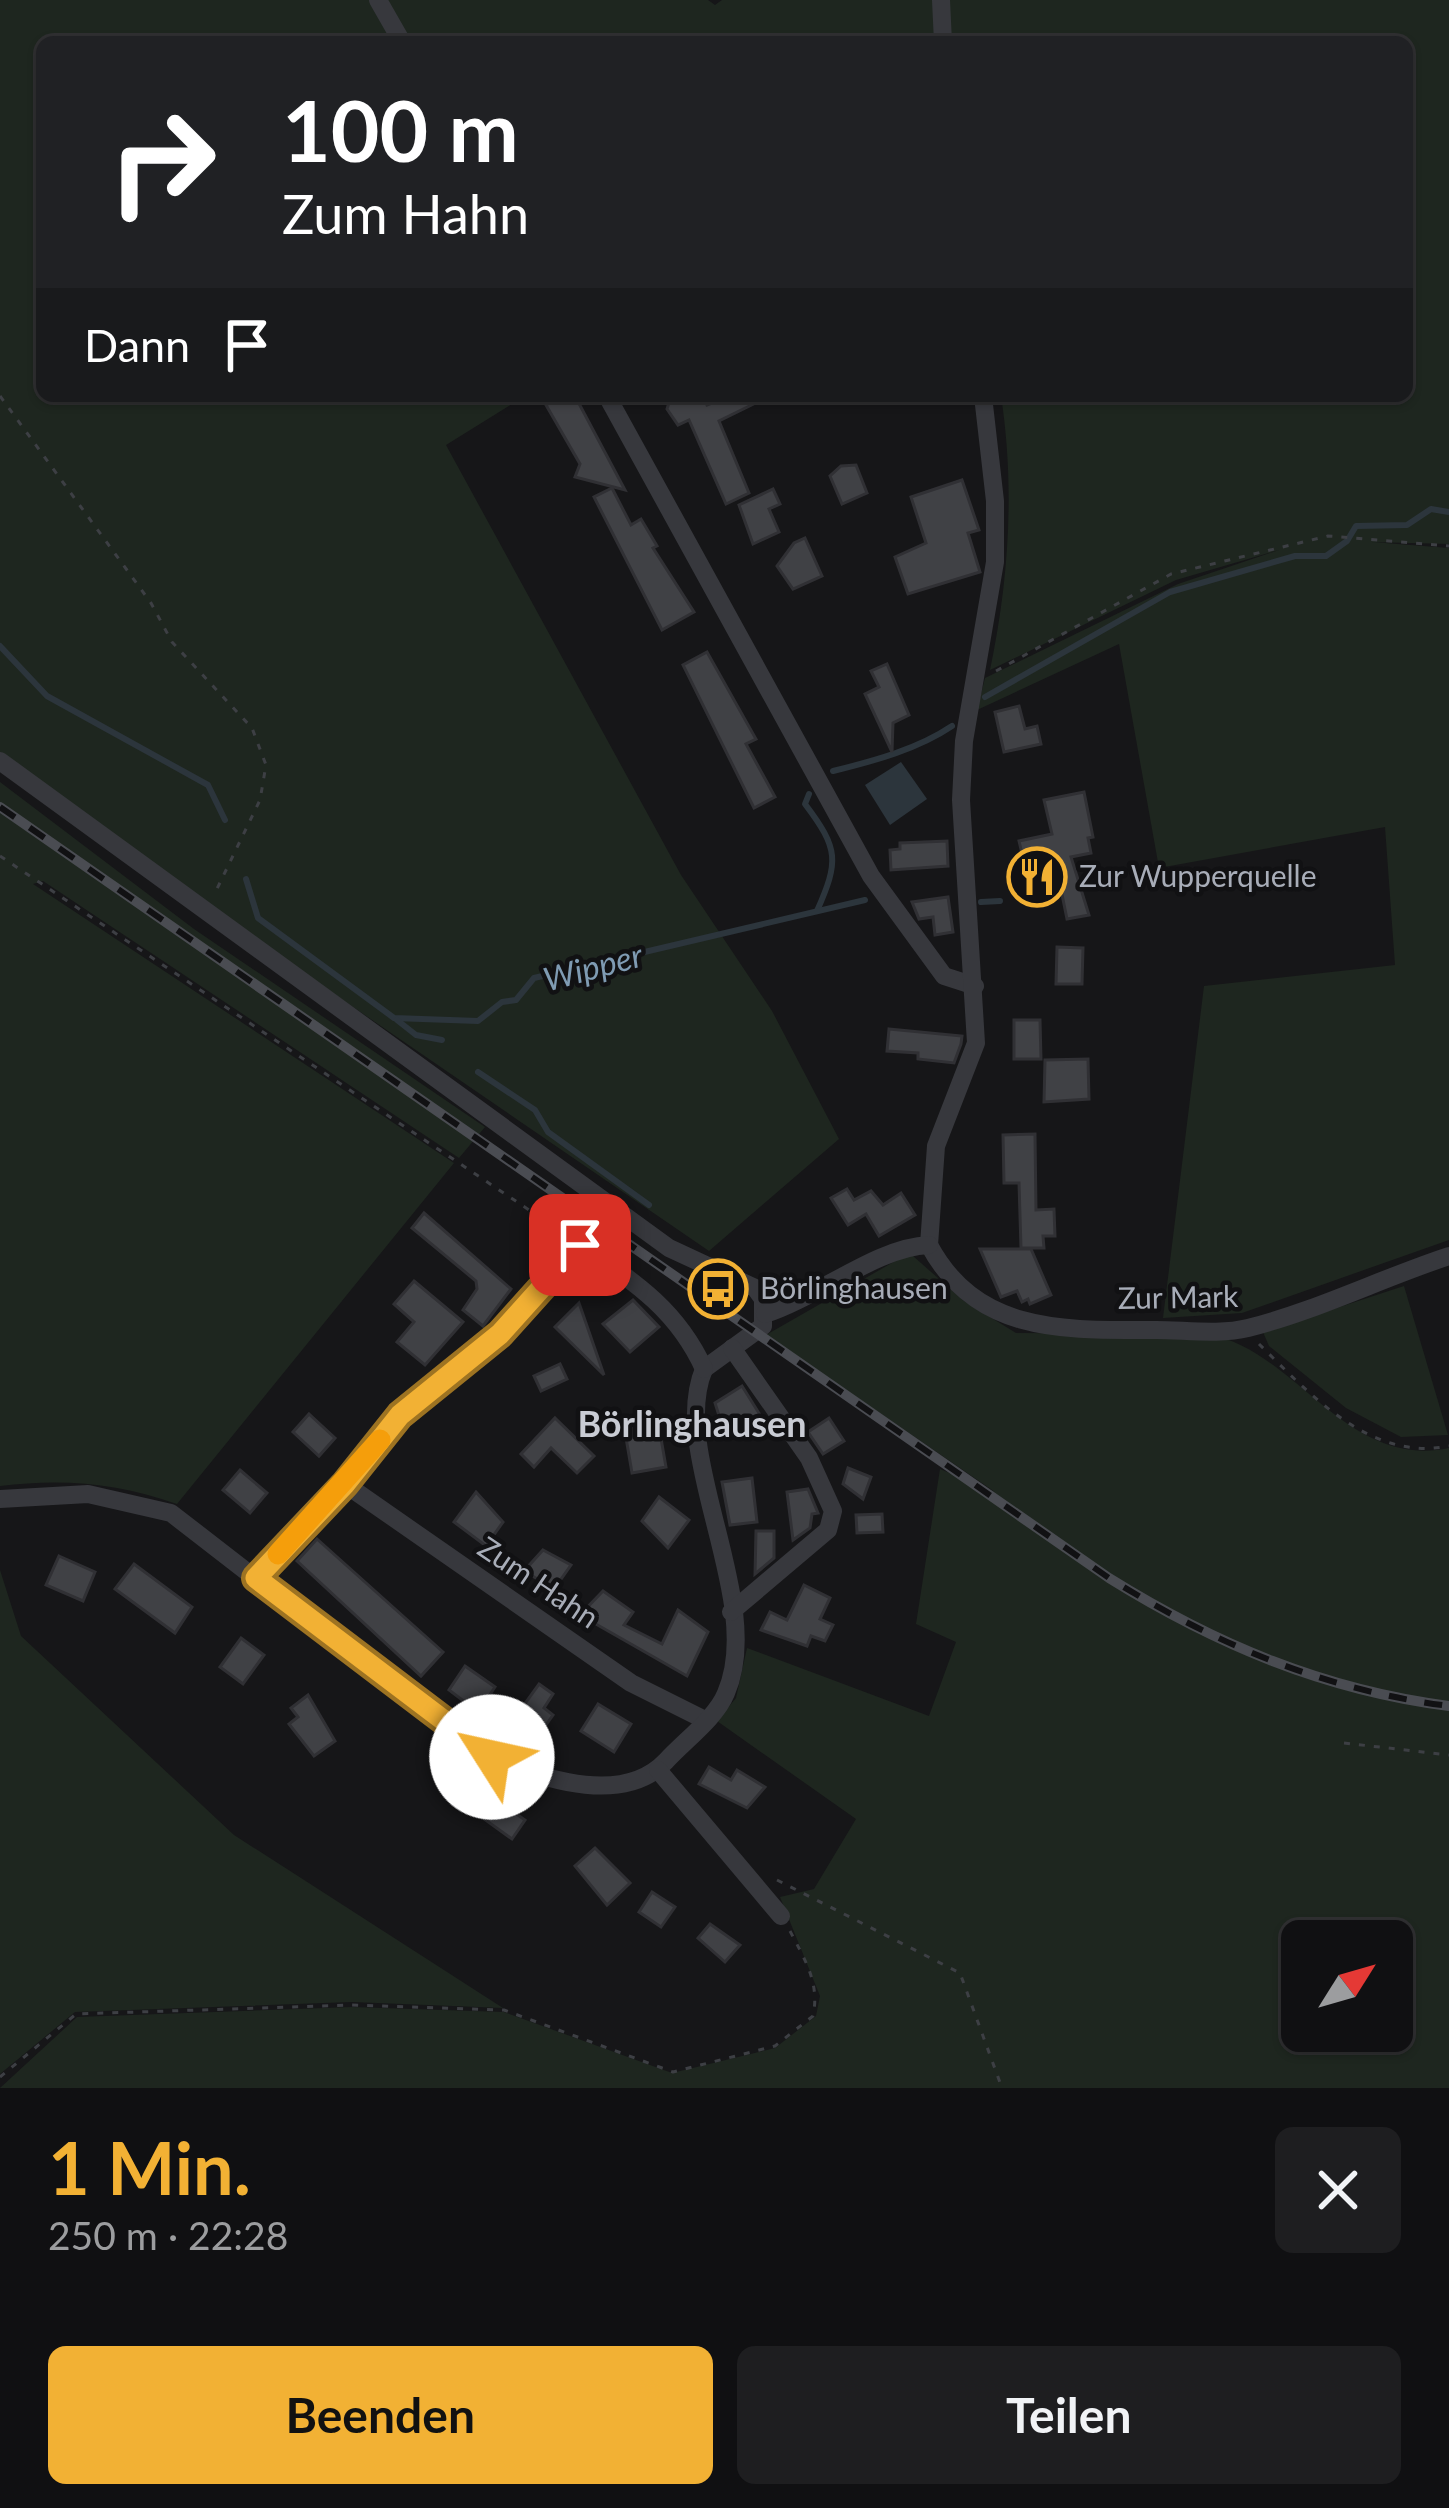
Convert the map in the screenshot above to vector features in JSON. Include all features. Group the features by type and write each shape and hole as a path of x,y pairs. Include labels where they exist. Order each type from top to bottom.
{"street":[{"path":"378,0 399,36"},
{"path":"941,0 944,36"},
{"path":"610,402 812,777 881,892 944,976 976,986"},
{"path":"765,1314 800,1303 908,1246 929,1245 936,1146 976,1043 961,800 964,741 995,562 995,500 984,402"},
{"path":"0,761 204,914 669,1247 755,1288 765,1314 763,1326 704,1369 698,1382 698,1432 731,1612 733,1666 725,1696 658,1770 597,1784 516,1771 469,1744 171,1513 88,1494 0,1499"},
{"path":"256,1578 345,1484 400,1415 500,1334 580,1245 660,1301 678,1321 704,1369"},
{"name":"Zur Mark","path":"929,1245 966,1293 1007,1319 1033,1326 1244,1329 1449,1256"},
{"path":"731,1612 828,1530 833,1511 809,1458 732,1348"},
{"name":"Zum Hahn","path":"345,1484 631,1683 705,1720"},
{"path":"658,1770 781,1916"}],"path":[{"path":"0,396 151,603 172,642 252,728 266,765 260,800 204,914"},
{"path":"978,680 1171,574 1328,536 1449,546"},
{"path":"0,856 580,1245"},
{"path":"1244,1329 1326,1410 1343,1420 1376,1438 1428,1450 1449,1446"},
{"path":"1344,1743 1449,1755"},
{"path":"771,1877 960,1973 1003,2088"},
{"path":"0,2077 76,2014 352,2005 504,2010 673,2072 775,2046 813,2016 817,1996 810,1968 781,1916"}],"shaded area":[{"path":"0,0 375,0 396,36 36,36 36,402 515,402 446,445 681,875 772,1011 839,1139 709,1251 197,900 0,753"},
{"path":"384,0 708,0 715,5 722,0 936,0 938,36 405,36"},
{"path":"944,0 1449,0 1449,544 1372,542 1449,548 1449,1240 1242,1313 1163,1318 1204,986 1395,965 1385,827 1159,868 1119,644 977,710 985,678 1178,584 1279,550 1176,580 990,670 1008,533 1002,402 1413,402 1413,36 947,36"},
{"path":"901,762 927,799 890,825 865,785"},
{"path":"0,782 194,929 485,1127 459,1158 43,881 33,884 454,1163 177,1504 90,1484 0,1486"},
{"path":"904,1256 913,1256 964,1301 1016,1333 1207,1334 1239,1344 1268,1361 1350,1426 1380,1442 1412,1450 1449,1448 1449,2088 0,2088 77,2017 352,2007 504,2012 672,2073 775,2048 816,2016 820,1996 780,1897 814,1889 856,1819 717,1721 736,1698 747,1648 929,1716 956,1642 916,1624 940,1469 995,1492 766,1335"},
{"path":"1404,1286 1448,1435 1401,1437 1346,1408 1269,1346 1263,1332"},
{"path":"0,1570 21,1636 234,1835 503,2008 352,2002 75,2012 0,2074"}],"building":[{"path":"578,402 625,490 575,477 580,464 546,405"},
{"path":"669,402 758,402 719,421 749,493 726,504 689,420 678,425 667,409"},
{"path":"856,465 867,493 842,504 830,476 841,466"},
{"path":"962,480 979,530 968,533 980,572 908,594 895,557 926,543 911,497"},
{"path":"612,488 631,525 641,519 657,546 653,548 694,612 662,630 594,497"},
{"path":"773,489 780,504 769,509 779,532 753,544 739,505"},
{"path":"805,538 822,576 793,589 777,566 794,543"},
{"path":"707,652 756,739 746,744 775,797 754,808 683,665"},
{"path":"887,664 909,715 893,723 892,752 865,694 879,687 871,671"},
{"path":"1019,706 1025,729 1037,726 1041,744 1004,752 995,712"},
{"path":"1084,792 1093,837 1088,838 1091,853 1071,857 1089,915 1067,919 1055,860 1024,862 1019,841 1052,834 1044,800"},
{"path":"947,841 948,866 891,870 890,850 900,849 900,843"},
{"path":"948,897 953,932 935,935 933,917 919,919 912,902"},
{"path":"1057,947 1083,948 1082,984 1056,984"},
{"path":"1014,1020 1040,1020 1041,1059 1014,1059"},
{"path":"889,1029 962,1036 961,1044 954,1063 918,1059 918,1053 887,1051"},
{"path":"1088,1059 1089,1099 1044,1102 1045,1060"},
{"path":"1035,1134 1036,1210 1054,1209 1055,1236 1043,1236 1044,1248 1021,1248 1019,1183 1004,1183 1003,1135"},
{"path":"847,1189 854,1200 871,1191 883,1205 901,1193 915,1215 879,1236 866,1214 848,1225 831,1198"},
{"path":"424,1213 511,1289 483,1326 463,1310 477,1289 476,1281 412,1228"},
{"path":"980,1249 1031,1249 1051,1295 1030,1304 1028,1299 1022,1302 1017,1291 1001,1297"},
{"path":"414,1281 463,1322 425,1365 397,1342 414,1322 394,1304"},
{"path":"633,1300 659,1327 630,1352 603,1324"},
{"path":"579,1303 604,1375 555,1327"},
{"path":"560,1364 567,1379 541,1391 534,1376"},
{"path":"742,1386 762,1418 750,1432 735,1435 721,1422 715,1403"},
{"path":"309,1414 335,1438 319,1456 293,1432"},
{"path":"642,1414 658,1421 666,1467 632,1473 624,1426 635,1425"},
{"path":"555,1418 594,1456 577,1473 551,1448 534,1467 521,1454"},
{"path":"829,1418 844,1441 823,1454 808,1432"},
{"path":"848,1468 871,1477 863,1499 843,1484"},
{"path":"240,1470 267,1493 250,1513 223,1490"},
{"path":"752,1478 757,1522 730,1525 722,1482"},
{"path":"808,1489 818,1513 812,1514 810,1528 793,1540 787,1492"},
{"path":"476,1492 503,1522 486,1546 454,1522"},
{"path":"659,1497 689,1520 668,1548 642,1521"},
{"path":"882,1514 883,1532 857,1533 856,1515"},
{"path":"756,1531 774,1531 774,1558 755,1574"},
{"path":"317,1539 443,1652 421,1676 297,1561"},
{"path":"543,1550 571,1565 554,1589 524,1571"},
{"path":"59,1556 95,1572 83,1601 46,1585"},
{"path":"134,1564 192,1607 175,1633 115,1589"},
{"path":"804,1585 830,1598 820,1619 833,1625 825,1641 811,1636 807,1646 761,1630 770,1612 787,1620"},
{"path":"603,1591 633,1612 624,1625 662,1644 678,1610 708,1632 687,1676 580,1615"},
{"path":"241,1638 264,1655 243,1684 220,1667"},
{"path":"465,1666 495,1687 478,1712 449,1690"},
{"path":"539,1684 553,1694 544,1708 553,1715 538,1736 513,1720"},
{"path":"308,1695 335,1741 314,1756 289,1724 298,1717 291,1708"},
{"path":"598,1704 631,1724 614,1752 581,1731"},
{"path":"709,1767 731,1780 737,1770 765,1787 747,1808 699,1784"},
{"path":"486,1792 525,1820 512,1839 473,1811"},
{"path":"595,1848 630,1883 607,1905 575,1866"},
{"path":"652,1892 675,1907 661,1927 639,1912"},
{"path":"710,1924 740,1945 725,1962 698,1938"}],"waterway":[{"path":"985,697 1170,592 1295,556 1326,556 1347,541 1356,526 1407,525 1431,509 1449,512"},
{"name":"Wipper","path":"0,646 47,696 208,785 225,820"},
{"path":"833,771 910,748 952,726"},
{"path":"809,794 805,804 830,844 832,856 817,911"},
{"name":"Wipper","path":"246,879 258,918 394,1018 478,1021 502,1002 516,1000 534,978 865,900"},
{"name":"Wipper","path":"981,902 1000,901"},
{"path":"397,1020 416,1035 442,1040"},
{"path":"478,1072 535,1110 548,1132 649,1205"}],"railway":[{"path":"0,807 1109,1578 1189,1624 1272,1661 1358,1689 1449,1706"}],"slow traffic":[{"path":"278,1554 380,1440"}],"place":[{"name":"Zur Wupperquelle","path":"1037,877"},
{"name":"Börlinghausen","path":"718,1289"}],"district":[{"name":"Börlinghausen","path":"692,1424"}],"route":[{"path":"492,1757 256,1578 345,1484 400,1415 500,1334 580,1245"}]}
